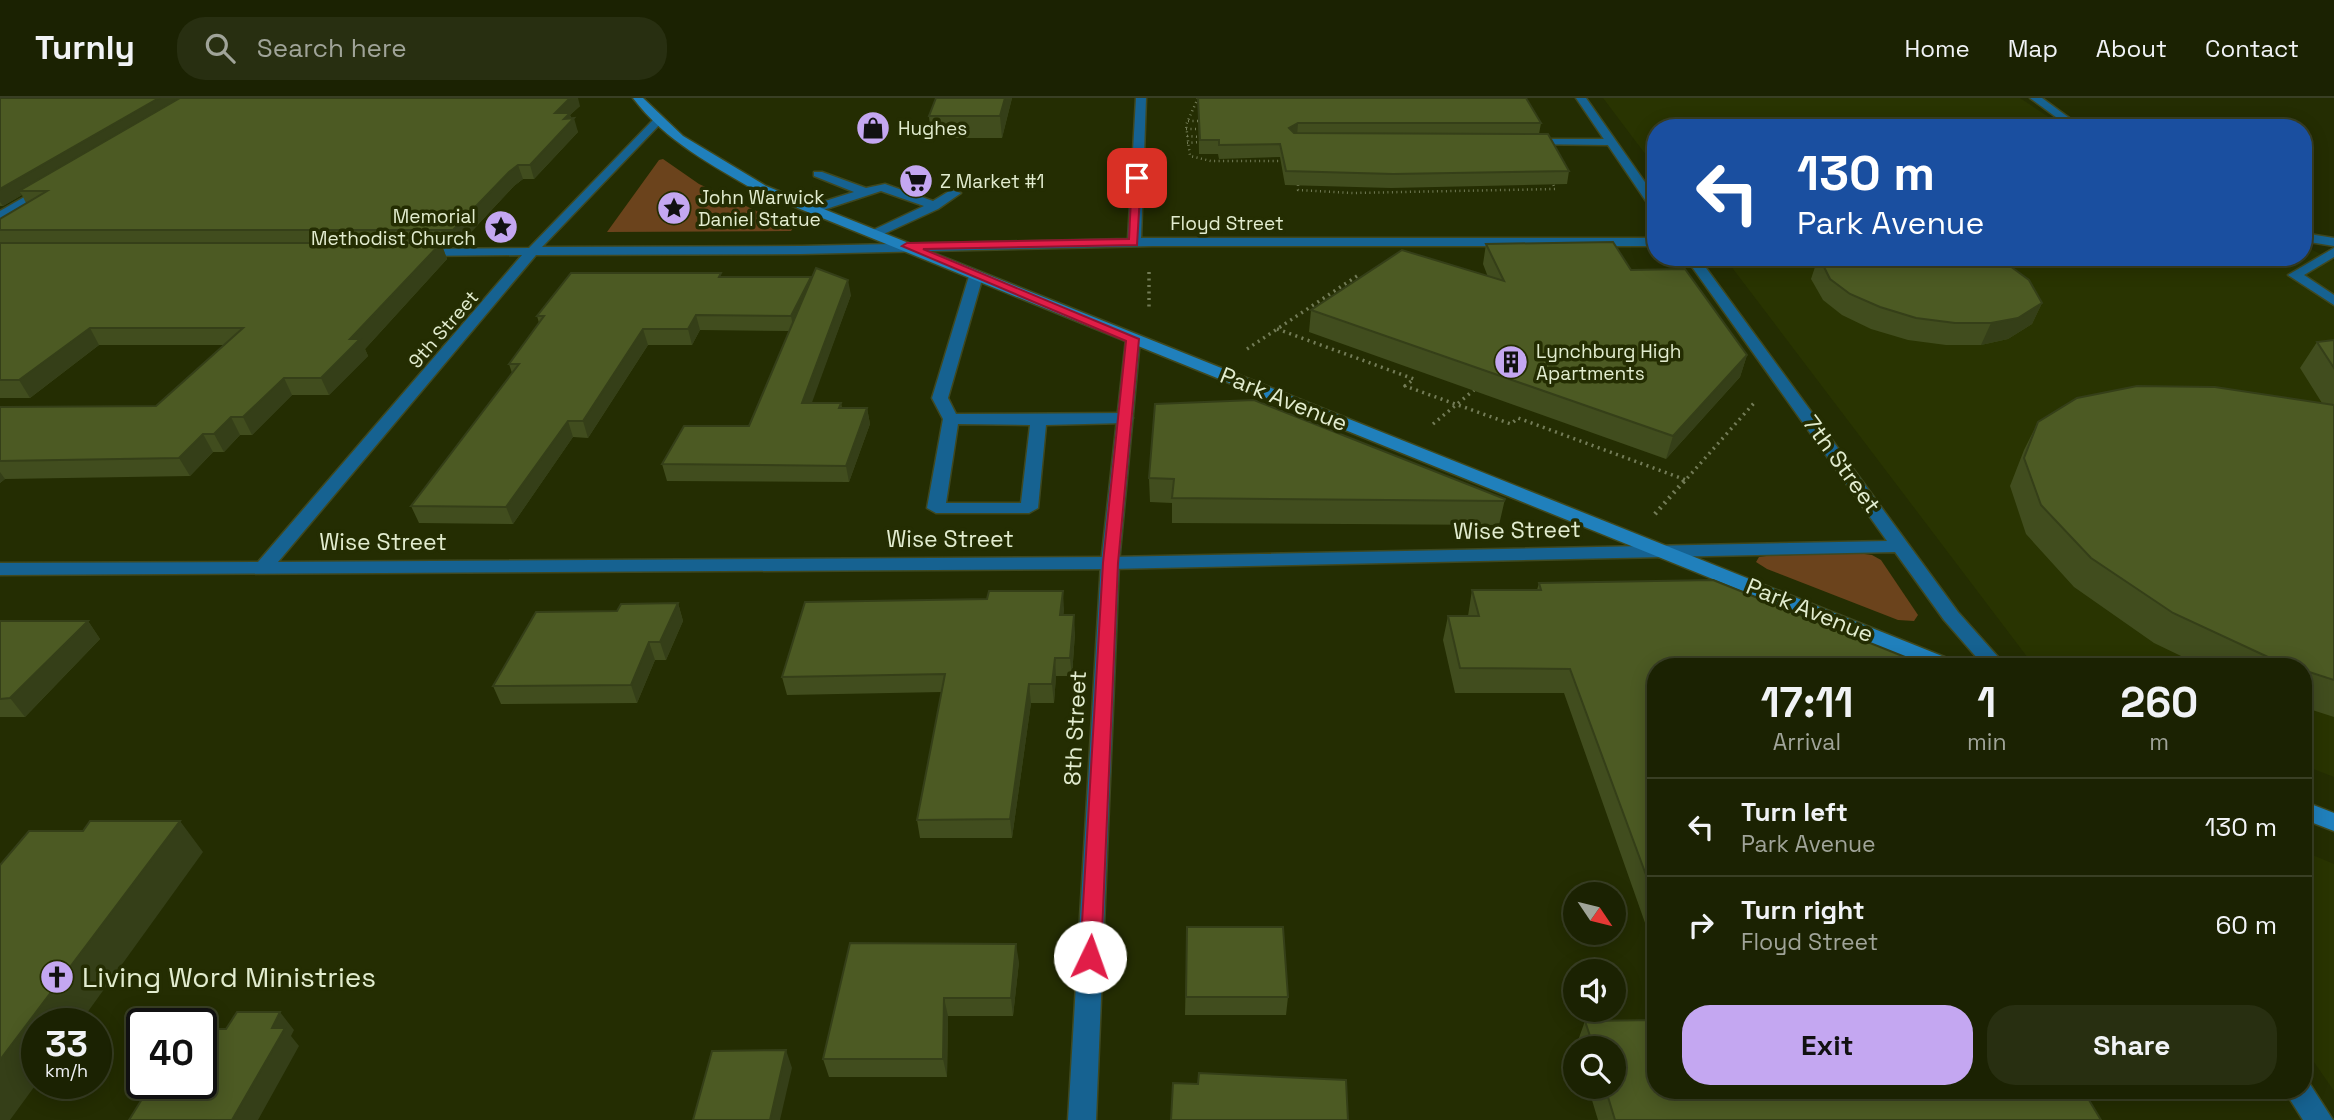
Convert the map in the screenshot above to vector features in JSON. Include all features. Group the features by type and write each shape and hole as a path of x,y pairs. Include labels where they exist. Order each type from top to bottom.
{"main road":[{"name":"Park Avenue","path":"638,98 658,121 708,157 761,189 1928,658"},
{"path":"2312,813 2334,822"}],"street":[{"path":"1134,243 1140,98"},
{"path":"1581,98 1608,142 1647,196"},
{"path":"2035,98 2065,119"},
{"name":"9th Street","path":"263,568 547,234 658,121"},
{"path":"1508,142 1608,142"},
{"path":"818,174 866,192"},
{"path":"0,216 59,182"},
{"path":"813,209 881,187 934,206"},
{"path":"875,234 934,206 956,192"},
{"path":"850,197 871,205"},
{"path":"894,214 908,219"},
{"path":"2312,238 2334,242"},
{"name":"Floyd Street","path":"397,252 533,253 1134,243 1647,242"},
{"path":"2312,265 2334,252"},
{"name":"7th Street","path":"1698,266 1962,631 1988,658"},
{"path":"2310,266 2295,275 2334,301"},
{"path":"976,276 940,398 951,419 936,508 1029,508 1039,419"},
{"name":"8th Street","path":"1082,1120 1110,563 1133,339"},
{"path":"951,419 1125,418"},
{"name":"Wise Street","path":"0,569 1110,563 1901,546"},
{"path":"2304,1099 2319,1120"}],"path":[{"path":"1198,98 1186,129 1190,156 1212,161 1286,161 1287,167"},
{"path":"1191,114 1203,114"},
{"path":"1188,121 1203,121"},
{"path":"1186,129 1200,129"},
{"path":"1187,136 1200,136"},
{"path":"1187,143 1200,142"},
{"path":"1275,149 1278,161"},
{"path":"1250,154 1250,161"},
{"path":"1524,184 1528,191"},
{"path":"1298,185 1298,190 1325,191 1499,192 1555,189 1553,184"},
{"path":"1323,185 1325,191"},
{"path":"1405,185 1408,191"},
{"path":"1466,187 1469,192"},
{"path":"1496,187 1499,192"},
{"path":"1354,188 1356,192"},
{"path":"1379,188 1382,192"},
{"path":"1149,260 1149,320"},
{"path":"1238,355 1366,270"},
{"path":"1277,329 1414,379 1405,386 1511,424 1518,418 1686,480"},
{"path":"1427,429 1474,390"},
{"path":"1652,517 1755,402"}],"shaded area":[{"path":"1603,98 2020,98 2052,119 1647,119 1647,156"},
{"path":"663,159 699,184 793,228 791,231 607,232 659,160"},
{"path":"2312,250 2334,261 2334,777 2312,768 2312,658 2028,658 1731,266 2312,266"},
{"path":"1857,553 1872,555 1881,560 1918,615 1914,621 1898,620 1767,569 1756,562 1759,557 1766,556"},
{"path":"2312,855 2334,864 2334,1091 2312,1059"}],"building":[{"path":"0,98 159,98 0,189"},
{"path":"180,98 570,98 555,113 570,113 564,119 574,118 530,165 518,165 509,172 453,230 0,230 0,219 47,191 19,191"},
{"path":"936,98 1005,98 1000,116 929,116"},
{"path":"1198,98 1526,98 1541,123 1298,123 1289,128 1294,133 1548,134 1569,171 1393,174 1286,171 1280,144 1219,145 1219,140 1200,140"},
{"name":"Lynchburg High Apartments","path":"1613,242 1631,270 1685,269 1747,355 1673,436 1311,310 1402,250 1504,281 1486,244"},
{"path":"0,243 441,243 350,339 360,339 321,378 284,378 243,417 231,417 214,434 203,434 179,458 0,461 0,407 156,406 243,328 90,328 19,380 0,380"},
{"path":"1824,266 2010,266 2029,280 2042,303 2018,318 1991,323 1955,323 1916,318 1880,307 1850,294 1830,279"},
{"path":"816,268 848,280 802,403 841,403 839,408 867,408 846,466 662,464 684,426 749,426"},
{"path":"571,273 721,273 719,277 811,277 791,316 696,315 688,329 643,329 583,421 568,421 506,507 411,506 519,364 509,364 544,316 537,316"},
{"path":"2334,340 2334,368 2317,342"},
{"path":"2137,386 2215,387 2334,405 2334,680 2312,673 2312,658 2270,658 2173,613 2091,558 2041,505 2024,458 2038,422 2077,398"},
{"path":"1254,400 1505,499 1172,498 1174,479 1149,478 1155,404"},
{"path":"1713,580 1908,658 1647,658 1647,878 1570,669 1460,668 1448,616 1479,616 1472,590 1541,590 1539,583"},
{"path":"989,591 1063,591 1060,615 1074,615 1070,658 1055,658 1052,684 1029,684 1010,819 917,820 945,674 782,677 805,602 987,599"},
{"path":"678,603 660,642 649,642 631,685 493,686 536,612 617,611 621,604"},
{"path":"0,621 88,621 10,698 0,699"},
{"path":"90,821 180,821 39,1008 21,1008 21,1032 0,1060 0,865 29,831 83,831"},
{"path":"1187,927 1283,927 1288,997 1186,997"},
{"path":"850,943 1016,944 1011,998 944,998 943,1059 823,1059"},
{"path":"237,1012 280,1012 272,1028 285,1028 232,1120 129,1120 142,1099 217,1099 217,1029 226,1029"},
{"path":"1647,1020 1647,1099 2088,1099 2101,1120 1615,1120 1609,1099 1626,1099 1626,1036 1590,1036 1585,1022"},
{"path":"786,1050 770,1120 693,1120 712,1051"},
{"path":"1199,1073 1346,1080 1348,1120 1171,1120 1173,1083 1198,1084"}],"place":[{"name":"Hughes","path":"873,128"},
{"name":"Z Market #1","path":"916,181"},
{"name":"John Warwick Daniel Statue","path":"674,208"},
{"name":"Memorial Methodist Church","path":"501,227"},
{"name":"Lynchburg High Apartments","path":"1511,362"},
{"name":"Living Word Ministries","path":"57,977"}],"route":[{"path":"1090,957 1110,563 1133,339 907,246 1134,243 1137,178"}]}
